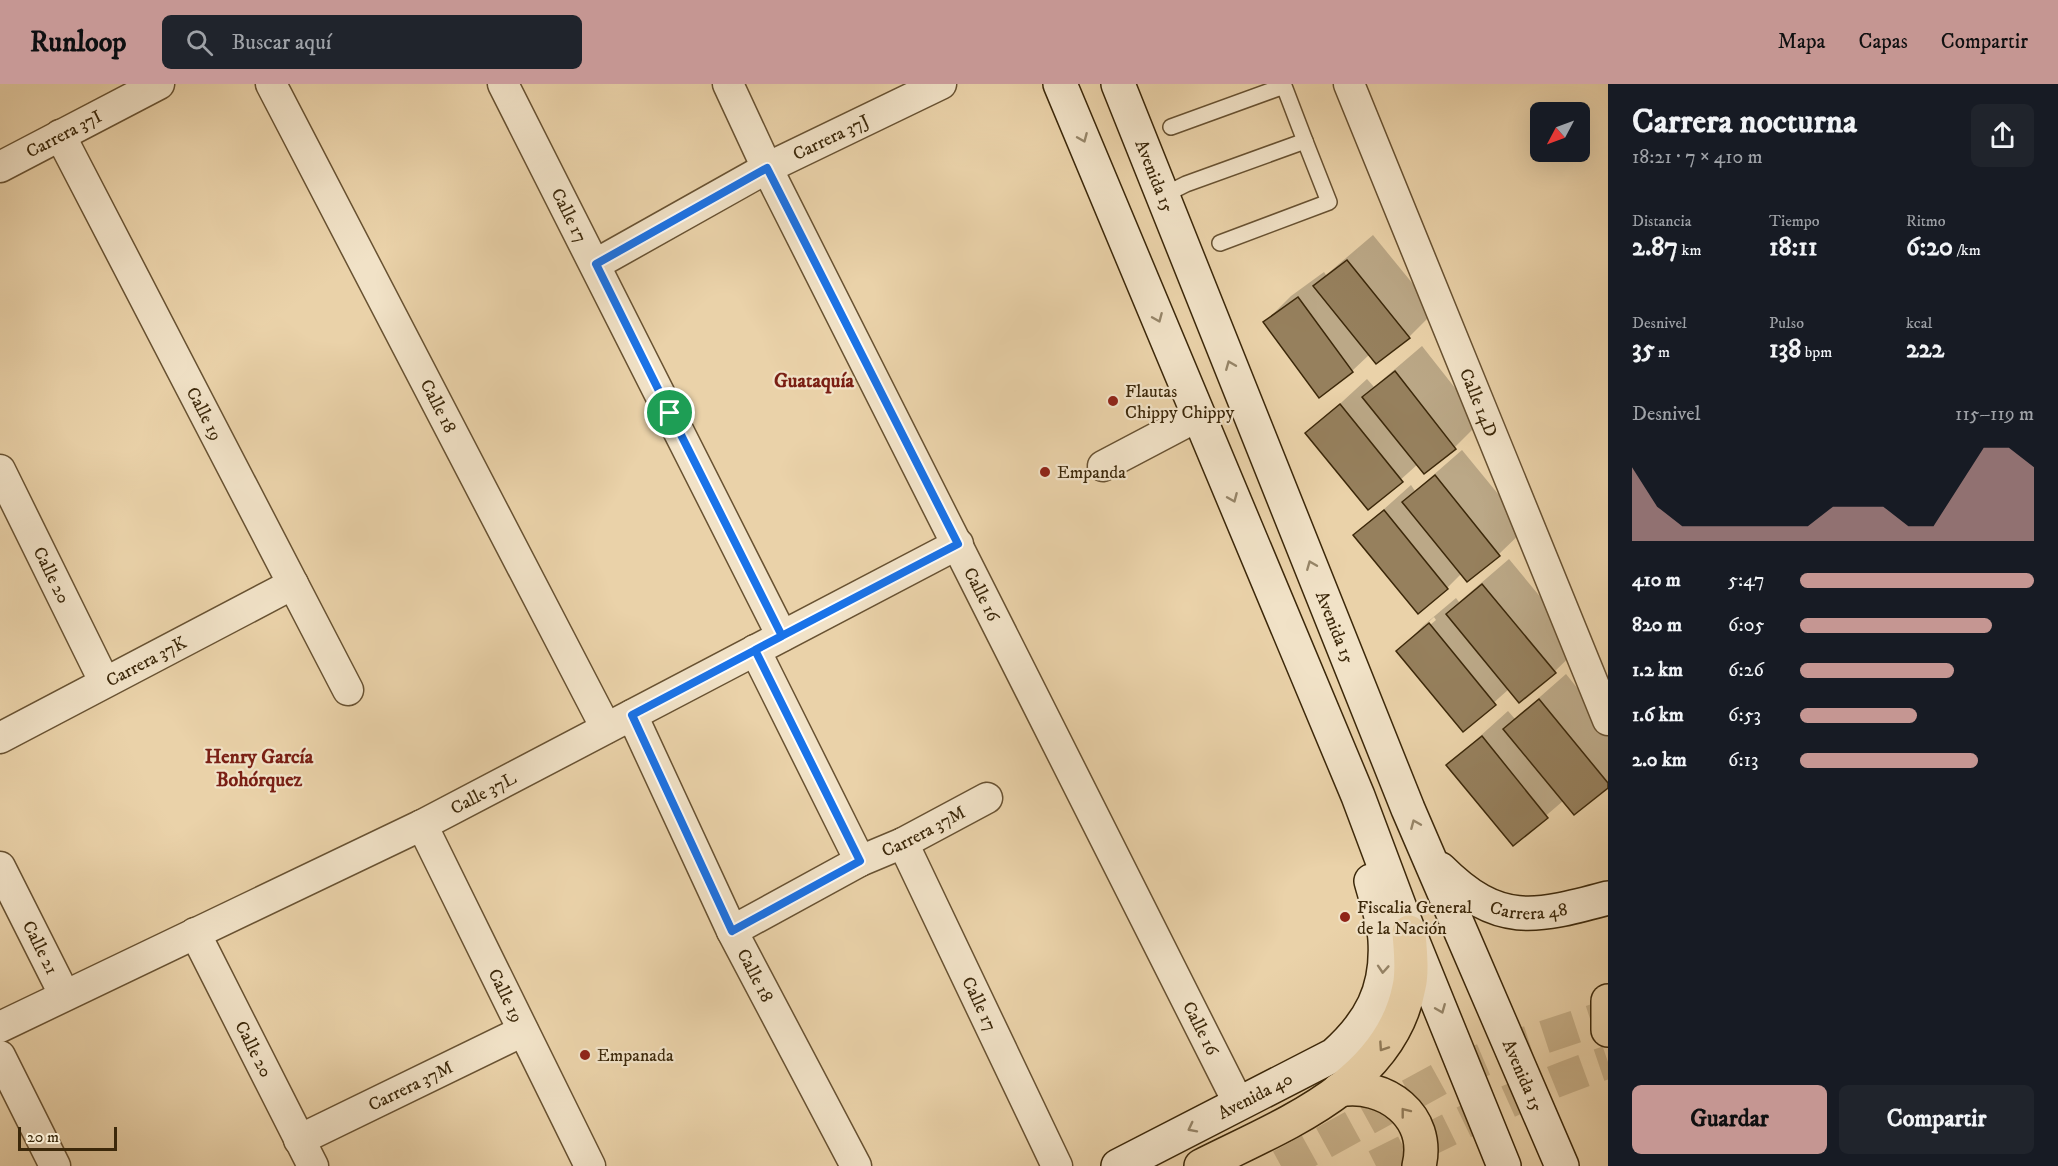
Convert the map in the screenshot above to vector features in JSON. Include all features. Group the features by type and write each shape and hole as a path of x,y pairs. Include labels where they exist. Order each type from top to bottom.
{"highway":[{"path":"1201,1166 1294,1118 1339,1090 1374,1060 1397,1027 1410,986 1410,932"},
{"path":"1608,1001 1608,1030"},
{"path":"1339,1090 1362,1088 1376,1091 1397,1102 1416,1129 1420,1145 1419,1166"}],"main road":[{"path":"1060,84 1308,673 1504,1166"},
{"name":"Avenida 15","path":"1118,84 1429,859 1562,1166"},
{"name":"Avenida 40","path":"1118,1166 1334,1055 1358,1034 1376,1004 1383,981 1385,939 1371,878 1309,719 1302,695 1308,673"},
{"name":"Carrera 48","path":"1429,859 1473,899 1509,912 1548,913 1608,898"}],"street":[{"name":"Carrera 37I","path":"0,167 159,84"},
{"name":"Calle 18","path":"271,84 732,931 856,1166"},
{"name":"Calle 17","path":"503,84 596,264 782,636"},
{"name":"Calle 16","path":"728,84 767,168 1239,1104"},
{"name":"Carrera 37J","path":"596,264 767,168 941,84"},
{"name":"Calle 14D","path":"1349,84 1608,720"},
{"name":"Calle 19","path":"60,135 348,690"},
{"path":"1103,466 1198,416"},
{"name":"Calle 20","path":"0,470 105,681"},
{"name":"Calle 37L","path":"0,1027 64,994 423,825 958,544"},
{"name":"Carrera 37K","path":"0,738 293,584"},
{"path":"755,650 860,861"},
{"name":"Carrera 37M","path":"732,931 860,861 903,843 987,798"},
{"name":"Calle 19","path":"423,825 590,1166"},
{"name":"Calle 17","path":"903,843 1057,1166"},
{"name":"Calle 21","path":"0,867 64,994"},
{"name":"Calle 20","path":"195,933 313,1166"},
{"name":"Carrera 37M","path":"298,1140 523,1031"},
{"path":"0,1056 55,1166"}],"lane":[{"path":"1171,127 1284,86 1329,202 1220,243"},
{"path":"1162,196 1186,184 1305,141"}],"building":[{"path":"1347,260 1410,338 1376,364 1313,286"},
{"path":"1298,297 1353,372 1319,398 1263,322"},
{"path":"1395,371 1456,449 1424,474 1362,397"},
{"path":"1340,404 1403,482 1368,510 1305,433"},
{"path":"1435,475 1500,556 1467,582 1402,502"},
{"path":"1384,510 1448,589 1418,614 1353,535"},
{"path":"1482,584 1556,673 1519,703 1446,614"},
{"path":"1429,623 1496,705 1463,732 1396,651"},
{"path":"1539,699 1608,783 1608,788 1574,815 1503,729"},
{"path":"1482,736 1548,818 1513,846 1446,765"}],"tunnel":[{"path":"1281,1166 1445,1076 1508,1049 1608,1016"},
{"path":"1376,1166 1519,1097 1608,1062"}],"place":[{"name":"Flautas Chippy Chippy","path":"1113,401"},
{"name":"Empanda","path":"1045,472"},
{"name":"Fiscalia General de la Nación","path":"1345,917"},
{"name":"Empanada","path":"585,1055"}],"district":[{"name":"Guataquía","path":"814,380"},
{"name":"Henry García Bohórquez","path":"259,768"}],"route":[{"path":"670,413 596,264 767,168 958,544 899,575 782,636 755,650 860,861 732,931 632,715 755,650 782,636 670,413"}]}
